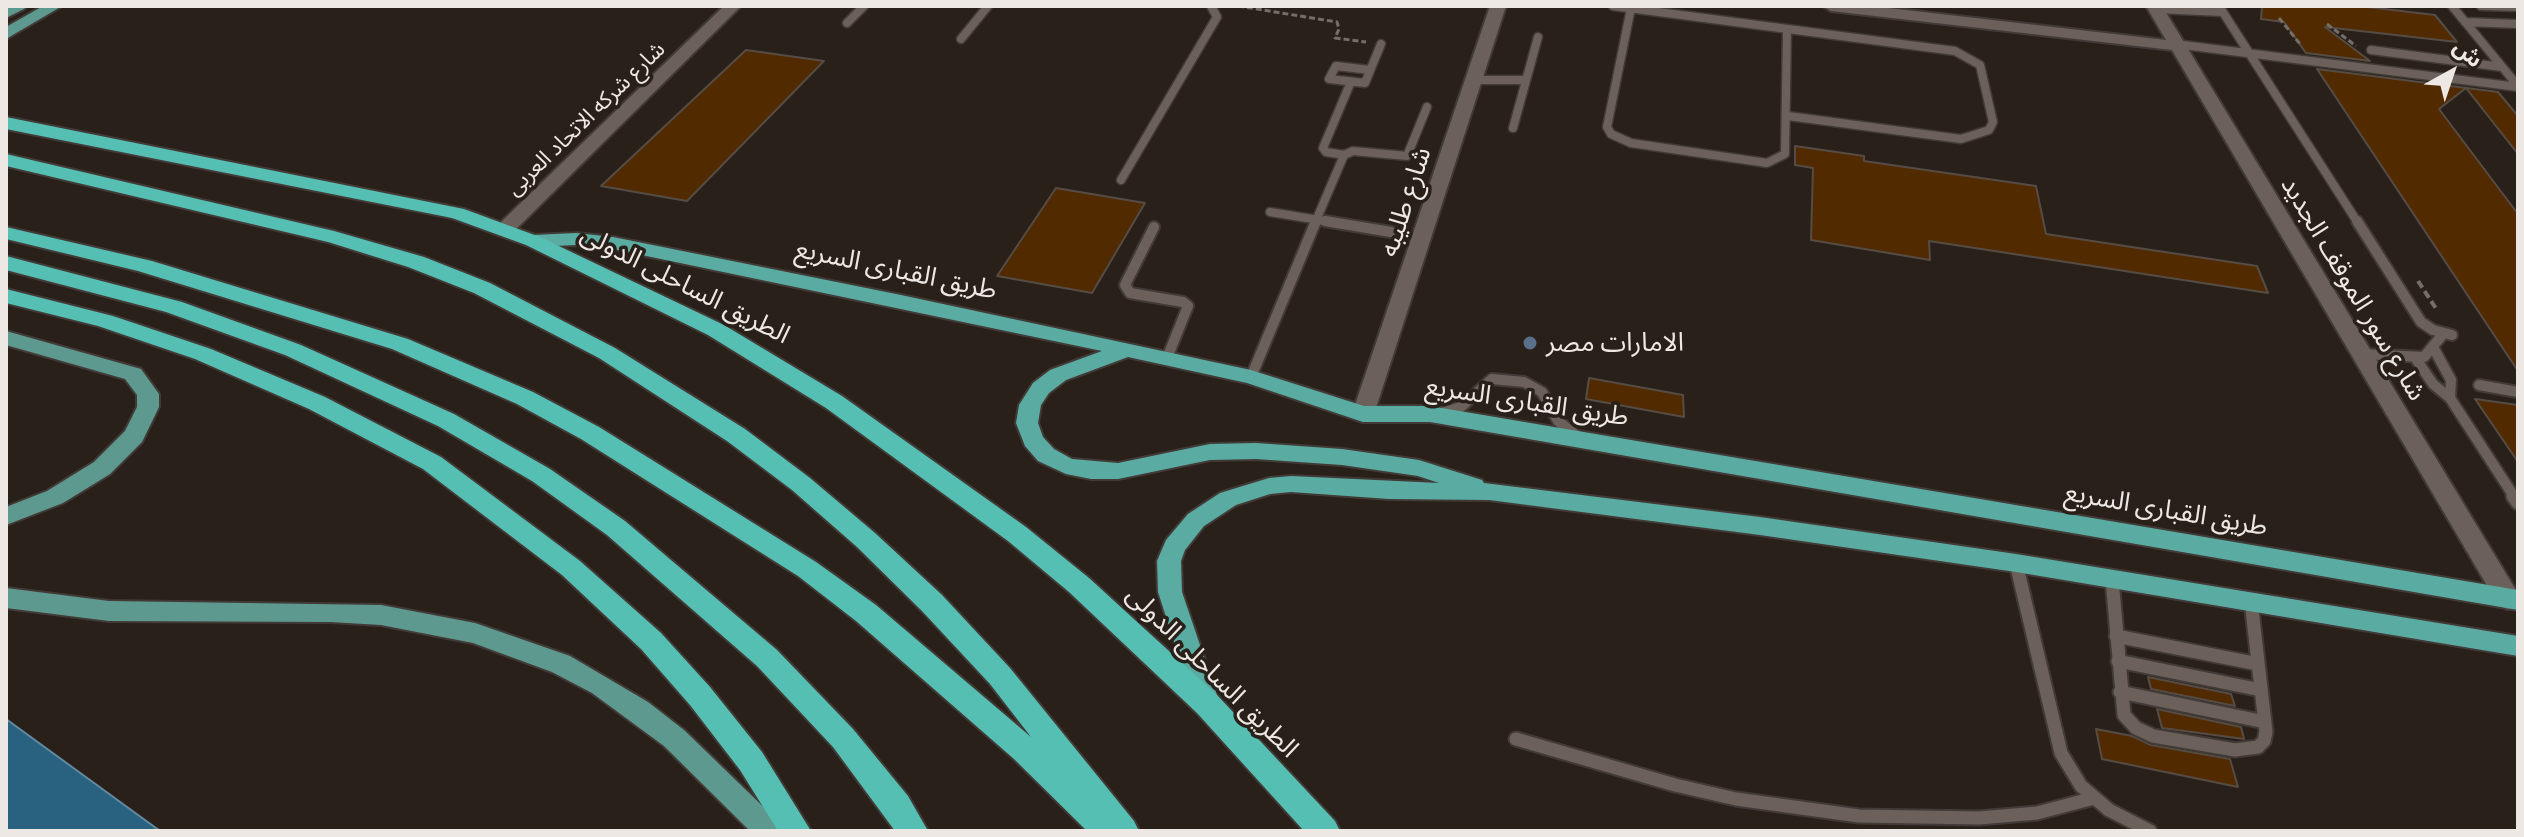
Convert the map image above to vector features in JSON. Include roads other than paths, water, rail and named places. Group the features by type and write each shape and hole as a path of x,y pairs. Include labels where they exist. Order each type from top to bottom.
{"highway":[{"name":"الطريق الساحلى الدولى","path":"6,123 420,204 505,229 716,330 834,402 1041,554 1142,641 1207,704 1324,831"},
{"path":"6,160 334,237 416,262 482,288 545,318 645,376 736,435 801,484 866,540 932,603 1000,676 1123,831"},
{"path":"6,171 47,168"},
{"path":"6,233 85,251 271,302 400,344 525,398 590,433 807,569 866,613 1025,750 1108,831"},
{"name":"طريق القبارى السريع","path":"533,241 576,239 613,243 901,301 1251,377 1363,414 1430,414 2513,600"},
{"path":"6,263 174,307 293,350 446,420 541,475 616,528 767,658 843,738 897,806 912,831"},
{"path":"6,296 105,321 203,354 317,403 432,463 571,568 651,641 700,696 751,761 795,831"},
{"path":"1125,351 1058,375 1041,388 1030,405 1027,423 1033,440 1046,455 1066,466 1091,471 1118,471 1210,452 1256,451 1342,457 1419,468 1489,492"},
{"path":"1207,704 1168,576 1175,546 1183,532 1210,509 1248,491 1291,484 1389,491 1489,492 2016,563 2518,646"}],"main road":[{"path":"6,13 19,6"},
{"path":"6,34 54,6"},
{"path":"6,338 133,374 148,394 148,407 134,436 102,468 55,497 6,516"},
{"path":"6,598 109,611 369,614 475,633 561,664 614,693 674,738 769,831"}],"street":[{"name":"شارع شركه الاتحاد العربى","path":"505,229 733,6"},
{"name":"شارع طليبه","path":"1363,414 1498,6"},
{"path":"1831,6 2177,47"},
{"name":"شارع سور الموقف الجديد","path":"2155,8 2361,354 2513,600"}],"lane":[{"path":"847,23 864,6"},
{"path":"961,39 988,6"},
{"path":"1121,180 1217,17 1211,6"},
{"path":"1613,6 1966,54 1980,65 1993,122 1989,130 1977,137 1961,139 1788,116"},
{"path":"2187,6 2221,9"},
{"path":"2452,6 2518,86"},
{"path":"2481,6 2518,7"},
{"path":"1631,8 1607,127 1611,134 1631,143 1767,163 1785,154 1787,29"},
{"path":"2155,8 2202,14 2221,9"},
{"path":"2221,9 2421,322 2448,334 2424,357 2416,359 2361,354"},
{"path":"2465,22 2518,24"},
{"path":"1513,128 1538,37"},
{"path":"1370,70 1333,67 1329,80 1365,83 1381,44"},
{"path":"2177,47 2518,86"},
{"path":"2371,50 2502,67"},
{"path":"1473,80 1526,80"},
{"path":"1350,84 1323,148 1326,152 1407,156 1427,107"},
{"path":"1251,377 1344,155"},
{"path":"1270,212 1391,232"},
{"path":"1154,227 1125,285 1130,293 1183,302 1188,306 1167,358"},
{"path":"2433,347 2451,380 2450,398"},
{"path":"2416,359 2433,384 2450,398 2518,503"},
{"path":"1430,414 1461,407 1492,379 1524,382 1542,392 1558,421 1588,442"},
{"path":"2479,385 2518,392"},
{"path":"2016,563 2061,753 2069,769 2094,798 2150,831"},
{"path":"2112,579 2121,708 2129,722 2153,736 2248,750 2264,741 2265,722 2251,601"},
{"path":"2116,636 2258,664"},
{"path":"2118,661 2261,690"},
{"path":"2120,692 2265,722"},
{"path":"1516,739 1675,785 1736,799 1859,816 1979,818 2037,813 2094,798"}],"water":[{"path":"6,719 156,828 161,831 6,831"}],"place":[{"name":"الامارات مصر","path":"1530,343"}]}
